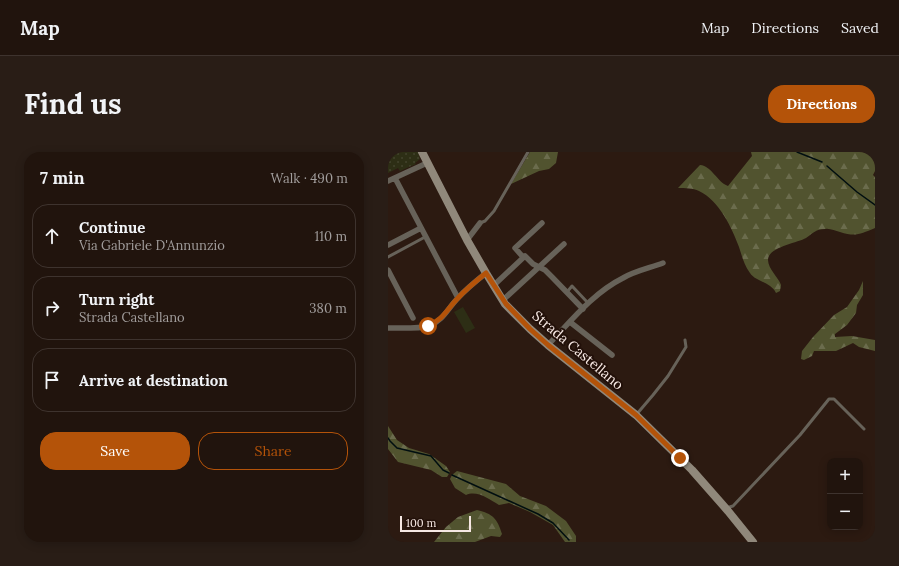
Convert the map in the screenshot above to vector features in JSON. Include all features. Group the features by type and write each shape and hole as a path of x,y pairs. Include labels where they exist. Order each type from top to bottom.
{"street":[{"name":"Strada Castellano","path":"422,152 467,240 493,286 514,313 548,345 636,415 692,470 726,508 753,542"},
{"path":"388,181 427,163"},
{"path":"395,178 458,298"},
{"path":"467,240 480,223"},
{"path":"542,224 515,248 523,257 525,256 533,264 548,273 583,309"},
{"path":"388,245 421,228"},
{"path":"503,300 564,244"},
{"path":"493,286 523,257"},
{"path":"548,345 600,292 636,272 663,263"},
{"path":"388,270 413,318"},
{"path":"388,328 428,326 436,322 443,317 458,298 486,273"},
{"path":"570,322 612,355"}],"lane":[{"path":"480,223 494,211 528,152"},
{"path":"388,257 425,237"},
{"path":"567,292 572,286 588,303"},
{"path":"636,415 668,376 686,346 685,340"},
{"path":"726,508 733,506 800,435 830,399 834,399 864,429"}],"green space":[{"path":"388,152 418,152 420,159 415,163 416,164 400,171 398,168 388,173"},
{"path":"530,152 558,152 556,163 549,169 539,171 511,184"},
{"path":"751,152 875,152 875,171 873,175 875,177 875,228 854,235 829,229 819,230 802,240 784,246 773,252 769,256 768,263 781,285 780,291 776,293 771,286 750,273 729,223 713,201 697,190 678,188 700,165 708,168 728,186 752,156"},
{"path":"863,281 863,295 857,305 856,313 847,325 835,334 835,337 852,336 875,340 875,351 859,347 853,343 836,351 814,351 812,356 804,360 801,359 802,351 813,337 834,315 847,307 859,290"},
{"path":"463,307 475,328 466,333 454,312"},
{"path":"388,426 397,440 409,448 429,454 446,466 450,472 447,477 442,477 431,470 398,462 388,449"},
{"path":"457,471 506,484 520,496 546,506 566,521 576,536 576,542 565,542 553,525 530,512 509,503 499,505 479,494 466,495 455,488 450,479"},
{"path":"477,510 491,515 496,520 502,534 500,537 491,536 475,542 434,542 446,527 458,517"}],"waterway":[{"path":"797,152 822,162"},
{"path":"827,166 857,192 875,205"},
{"path":"388,438 397,448 431,456 443,470 449,473"},
{"path":"452,475 538,514 553,523 569,540"}],"route":[{"path":"428,326 443,317 458,298 486,273 506,304 530,329 636,415 680,458"}]}
